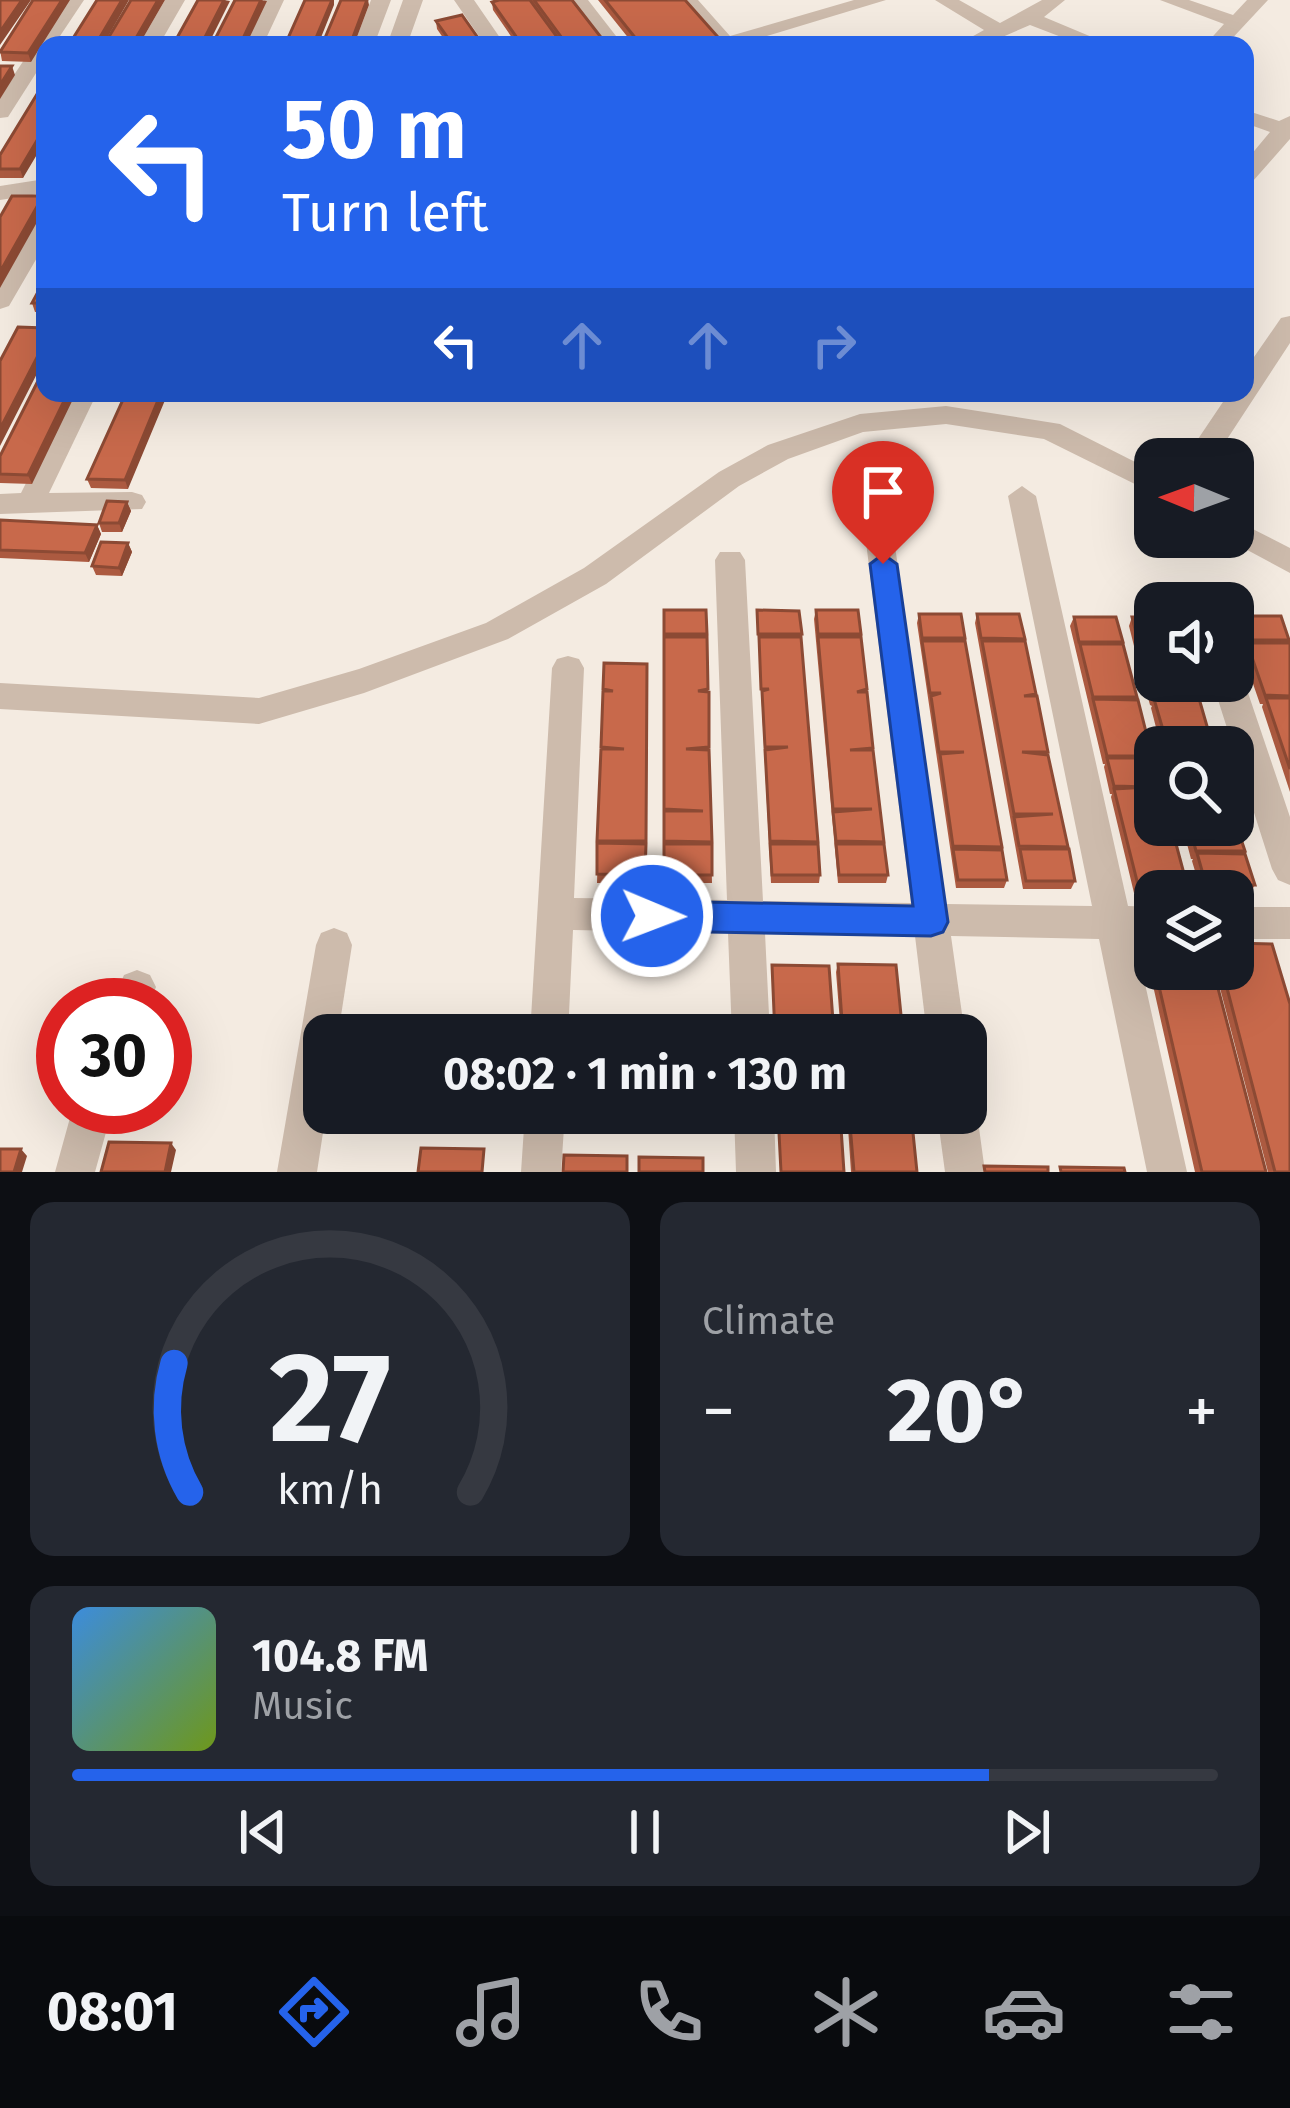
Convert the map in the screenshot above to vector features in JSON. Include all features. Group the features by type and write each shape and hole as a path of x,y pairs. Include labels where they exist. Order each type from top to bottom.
{"street":[{"path":"50,36 74,0"},
{"path":"154,36 175,0"},
{"path":"257,36 274,0"},
{"path":"367,36 381,0"},
{"path":"400,36 413,0"},
{"path":"464,0 489,36"},
{"path":"578,0 606,36"},
{"path":"687,0 727,36"},
{"path":"750,36 876,0"},
{"path":"945,0 977,36"},
{"path":"992,36 1055,0"},
{"path":"1171,0 1236,22"},
{"path":"1223,36 1258,0"},
{"path":"1029,18 1077,36"},
{"path":"0,112 36,58"},
{"path":"1254,119 1288,128 1254,166"},
{"path":"0,193 36,187"},
{"path":"0,301 36,239"},
{"path":"1254,377 1290,324"},
{"path":"15,504 78,402"},
{"path":"1213,438 1237,402"},
{"path":"0,696 259,711 364,680 497,631 595,576 729,479 778,452 860,423 946,416 1050,430 1134,473"},
{"path":"1022,496 1167,1172"},
{"path":"15,504 132,502"},
{"path":"877,518 943,1014"},
{"path":"1254,542 1290,562"},
{"path":"730,560 750,1014"},
{"path":"550,1014 568,668"},
{"path":"1235,702 1290,869"},
{"path":"557,914 1134,923"},
{"path":"1254,923 1290,923"},
{"path":"297,1172 334,945"},
{"path":"75,1172 86,1134"},
{"path":"541,1172 543,1134"},
{"path":"755,1134 756,1172"},
{"path":"959,1134 964,1172"}],"building":[{"path":"0,0 22,0 0,32"},
{"path":"33,0 62,0 28,53 0,52"},
{"path":"97,0 122,0 101,36 74,36"},
{"path":"131,0 158,0 137,36 109,36"},
{"path":"198,0 224,0 206,36 178,36"},
{"path":"235,0 261,0 244,36 217,36"},
{"path":"305,0 332,0 317,36 289,36"},
{"path":"341,0 367,0 353,36 326,36"},
{"path":"530,0 556,36 516,36 492,2"},
{"path":"534,0 572,0 600,36 560,36"},
{"path":"605,0 685,0 717,36 634,36"},
{"path":"462,15 477,36 447,36 436,21"},
{"path":"0,66 12,66 0,85"},
{"path":"36,96 36,142 20,169 0,169 0,155"},
{"path":"12,196 36,196 36,208 0,272 0,217"},
{"path":"18,327 36,328 36,359 0,429 0,361"},
{"path":"36,385 36,402 64,402 28,475 0,474 0,456"},
{"path":"122,402 157,402 125,480 87,479"},
{"path":"107,501 127,502 119,523 99,523"},
{"path":"0,520 97,525 85,553 0,550"},
{"path":"101,542 128,543 119,568 92,566"},
{"path":"664,610 706,610 707,634 664,634"},
{"path":"757,610 799,611 802,634 758,634"},
{"path":"816,610 858,610 861,634 818,634"},
{"path":"919,614 961,614 965,638 922,638"},
{"path":"977,614 1019,614 1025,639 981,638"},
{"path":"1254,616 1281,616 1289,640 1254,640"},
{"path":"1074,617 1116,617 1123,642 1079,642"},
{"path":"664,637 707,637 708,689 698,691 709,692 709,747 686,749 709,750 712,842 664,841 664,811 703,811 664,809"},
{"path":"759,637 801,637 818,842 770,841 765,750 788,747 765,747 762,691 769,689 761,689"},
{"path":"818,637 861,637 867,689 857,692 867,692 873,748 850,750 873,750 884,842 836,841 833,812 872,809 833,809"},
{"path":"922,641 965,641 1002,847 953,846 940,754 964,752 939,752 931,696 941,693 930,693"},
{"path":"982,641 1025,641 1036,694 1024,696 1037,696 1048,752 1022,752 1048,755 1068,847 1019,846 1014,817 1053,814 1014,814"},
{"path":"1254,643 1290,643 1290,696 1265,695 1254,663"},
{"path":"1080,644 1123,644 1134,697 1093,697"},
{"path":"604,663 647,664 646,841 597,841 601,749 624,749 601,747 603,691 613,691 603,689"},
{"path":"1266,698 1290,698 1290,769"},
{"path":"1093,699 1138,702 1144,726 1134,726 1134,756 1107,756"},
{"path":"1155,702 1200,702 1207,726 1162,726"},
{"path":"1107,758 1134,758 1134,787 1114,786"},
{"path":"1134,788 1134,846 1177,846 1183,870 1134,870 1114,789"},
{"path":"597,843 646,844 645,875 597,874"},
{"path":"664,844 712,844 712,875 664,875"},
{"path":"770,844 818,844 820,875 772,875"},
{"path":"836,844 884,844 888,875 839,875"},
{"path":"1195,846 1243,846 1245,851 1196,851"},
{"path":"953,849 1002,850 1007,880 958,880"},
{"path":"1020,849 1069,849 1075,881 1026,881"},
{"path":"1197,853 1245,854 1250,870 1202,870"},
{"path":"1254,944 1272,944 1290,1004 1290,1172 1275,1172 1227,990 1254,990"},
{"path":"838,964 896,965 901,1014 842,1014"},
{"path":"772,965 829,966 832,1014 774,1014"},
{"path":"1160,990 1218,990 1266,1172 1202,1172"},
{"path":"779,1134 841,1134 844,1172 781,1172"},
{"path":"851,1134 913,1134 917,1172 854,1172"},
{"path":"109,1142 171,1143 165,1172 101,1172"},
{"path":"421,1148 484,1149 482,1172 418,1172"},
{"path":"0,1149 21,1149 14,1172 0,1172"},
{"path":"564,1155 627,1156 627,1172 563,1172"},
{"path":"639,1157 703,1158 703,1172 639,1172"},
{"path":"984,1166 1048,1167 1048,1172 985,1172"},
{"path":"1060,1167 1124,1168 1125,1172 1061,1172"}],"route":[{"path":"652,916 931,922 883,564"}]}
